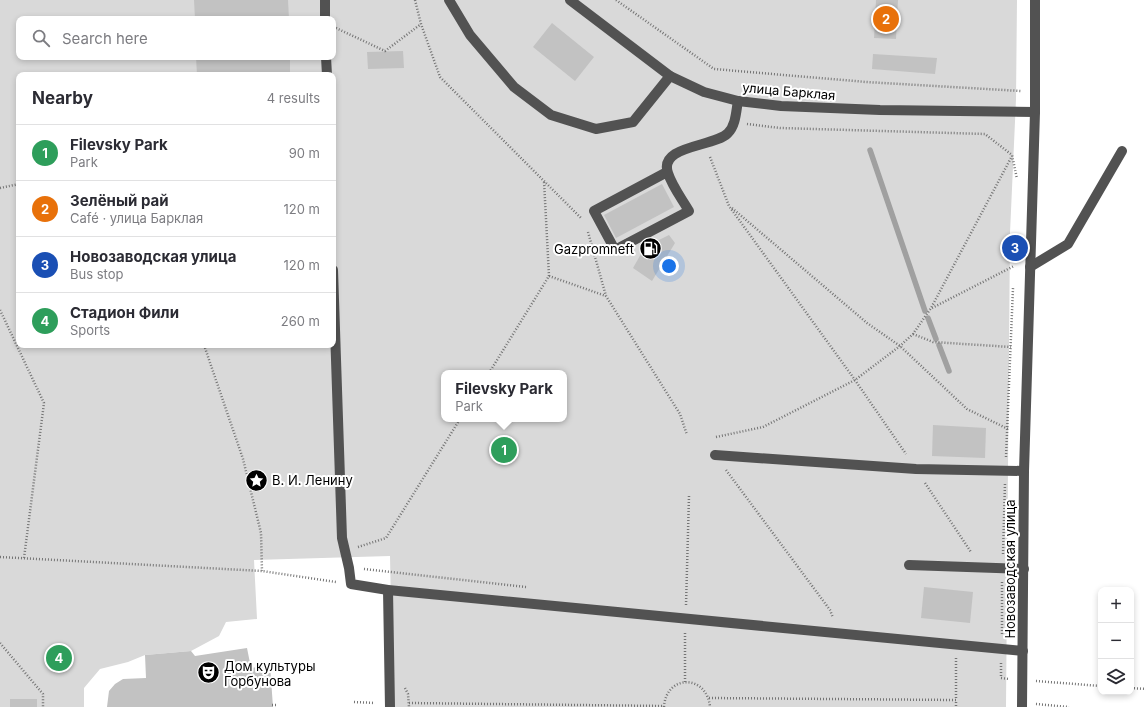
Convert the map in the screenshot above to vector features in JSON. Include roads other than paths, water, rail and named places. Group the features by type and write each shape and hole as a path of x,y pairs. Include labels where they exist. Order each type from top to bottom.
{"street":[{"path":"325,0 325,16"},
{"path":"449,0 470,35 514,87 551,115 596,129 632,122 670,76"},
{"name":"улица Барклая","path":"570,0 670,76 704,92 738,101 780,106 865,110 1035,112"},
{"name":"Новозаводская улица","path":"1022,704 1024,471 1035,112 1035,0"},
{"path":"326,60 327,72"},
{"path":"667,172 594,211 615,250 689,211 667,172 668,161 673,154 720,139 728,133 734,123 738,101"},
{"path":"1030,267 1068,244 1122,151"},
{"path":"336,348 342,538 349,568 350,584 388,590 1023,651"},
{"path":"715,455 916,470 1024,471"},
{"path":"909,565 982,569 1024,569"},
{"path":"388,590 390,705"}],"waterway":[{"path":"870,150 925,311"},
{"path":"928,318 936,339"},
{"path":"939,345 949,371"}],"place":[{"name":"Зелёный рай","path":"886,19"},
{"name":"Новозаводская улица","path":"1015,248"},
{"name":"Gazpromneft","path":"650,249"},
{"name":"Filevsky Park","path":"504,450"},
{"name":"В. И. Ленину","path":"257,480"},
{"name":"Стадион Фили","path":"59,658"},
{"name":"Дом культуры Горбунова","path":"208,673"}]}
